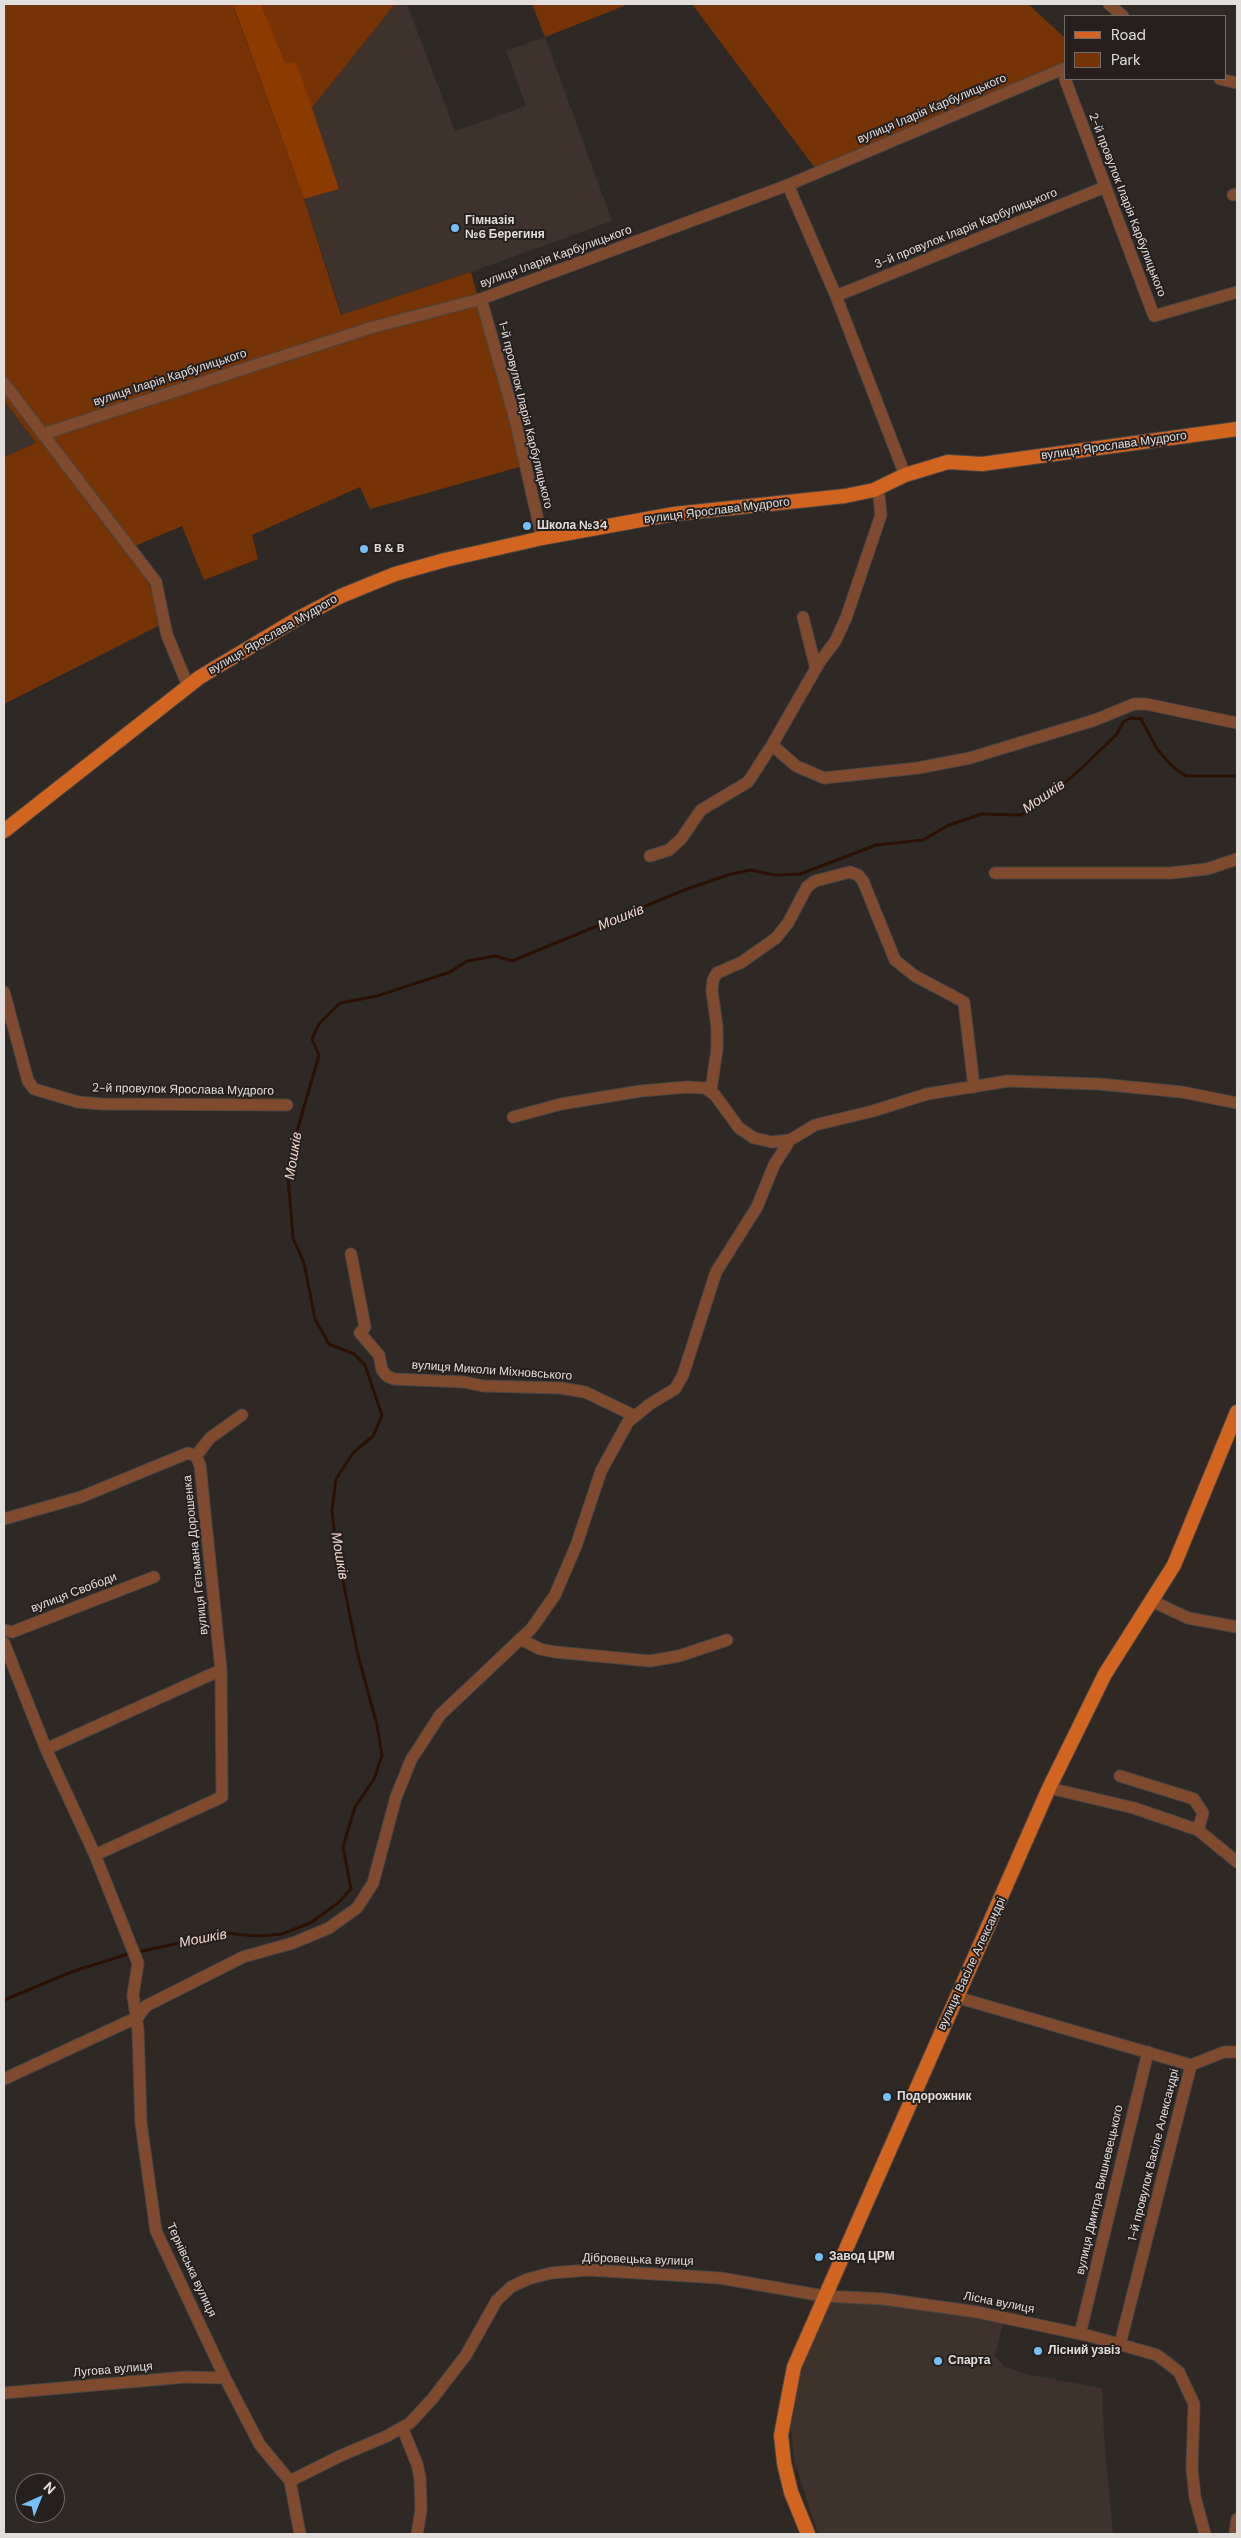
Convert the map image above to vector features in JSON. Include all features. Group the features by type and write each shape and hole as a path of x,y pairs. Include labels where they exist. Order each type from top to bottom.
{"main road":[{"name":"вулиця Ярослава Мудрого","path":"4,831 188,686 240,651 341,596 395,574 542,538 674,514 798,502 874,490 905,475 948,462 982,464 1237,429"},
{"name":"вулиця Васіле Александрі","path":"808,2534 786,2471 781,2435 794,2367 1049,1788 1105,1674 1174,1565 1237,1412"}],"street":[{"path":"1109,4 1122,15"},
{"name":"вулиця Іларія Карбулицького","path":"43,434 370,328 481,299 788,185 1064,74"},
{"name":"2-й провулок Іларія Карбулицького","path":"1066,80 1154,316 1237,292"},
{"path":"1224,80 1237,83"},
{"path":"788,185 836,296 905,475"},
{"name":"3-й провулок Іларія Карбулицького","path":"836,296 1106,187"},
{"name":"1-й провулок Іларія Карбулицького","path":"481,299 515,419 542,538"},
{"path":"4,383 156,582 167,635 188,686"},
{"path":"650,856 669,850 681,839 701,810 748,782 772,745 816,669 836,640 846,618 881,515 878,496 874,490"},
{"path":"803,617 816,669"},
{"path":"772,745 796,766 824,778 918,768 970,758 1095,720 1134,704 1146,704 1237,723"},
{"path":"994,873 1171,873 1207,869 1237,859"},
{"path":"710,1090 717,1049 717,1027 712,991 713,980 717,973 742,962 776,938 788,923 806,887 815,881 850,872 858,875 863,881 895,960 915,976 964,1002 974,1086"},
{"name":"2-й провулок Ярослава Мудрого","path":"4,992 28,1081 34,1089 78,1102 102,1104 287,1105"},
{"path":"514,1117 561,1104 641,1091 687,1087 710,1090 739,1128 754,1138 772,1142 790,1140 815,1125 873,1111 927,1094 1008,1081 1099,1084 1182,1092 1237,1103"},
{"path":"4,2080 138,2017 146,2006 244,1956 293,1943 329,1928 357,1908 373,1883 396,1797 411,1760 440,1715 532,1628 555,1595 576,1546 600,1472 628,1422 675,1389 683,1375 716,1272 757,1207 774,1165 790,1140"},
{"name":"вулиця Миколи Міхновського","path":"351,1254 365,1328 360,1333 379,1355 382,1370 387,1376 394,1379 464,1382 483,1386 560,1388 585,1392 635,1416"},
{"path":"196,1456 210,1438 242,1415"},
{"name":"вулиця Гетьмана Дорошенка","path":"4,1519 81,1497 188,1453 196,1456 200,1465 221,1670 222,1797 95,1855"},
{"name":"вулиця Свободи","path":"4,1630 12,1632 154,1577"},
{"path":"1152,1601 1188,1618 1237,1627"},
{"path":"520,1639 540,1649 556,1652 650,1661 679,1656 727,1640"},
{"path":"4,1643 46,1749 95,1855"},
{"path":"46,1749 221,1670"},
{"path":"1120,1776 1194,1799 1203,1813 1198,1830"},
{"path":"1049,1788 1134,1808 1198,1830 1237,1862"},
{"name":"Тернівська вулиця","path":"95,1855 138,1964 133,1996 138,2017 141,2123 156,2231 225,2378 260,2445 290,2482 300,2534"},
{"name":"1-й провулок Васіле Александрі","path":"956,1997 1191,2065 1120,2344"},
{"name":"вулиця Дмитра Вишневецького","path":"1080,2334 1148,2052"},
{"path":"1191,2065 1224,2052 1237,2052"},
{"name":"Дібровецька вулиця","path":"290,2482 410,2422 433,2398 466,2354 497,2300 511,2287 528,2279 551,2273 589,2270 720,2278 824,2296"},
{"name":"Лісна вулиця","path":"824,2296 884,2299 977,2312 1120,2344 1163,2359 1172,2365 1185,2380 1194,2404 1192,2469 1195,2497 1205,2534"},
{"name":"Лугова вулиця","path":"4,2393 186,2377 225,2378"},
{"path":"402,2427 420,2478 422,2510 418,2534"},
{"path":"1234,2534 1237,2519"}],"shaded area":[{"path":"238,4 261,5 285,63 293,62 298,66 339,189 304,199 234,7"},
{"path":"395,4 407,4 455,131 526,106 506,51 545,37 612,221 471,272 342,315 304,199 339,189 311,109"},
{"path":"4,400 36,443 4,457"},
{"name":"Завод ЦРМ","path":"830,2297 1004,2320 995,2356 1005,2367 1035,2376 1102,2388 1104,2436 1113,2534 818,2534 795,2463 789,2416 802,2370"}],"green space":[{"path":"4,4 238,4 234,8 304,199 341,315 471,272 523,466 370,509 360,487 252,535 258,559 204,580 182,526 128,549 152,589 160,625 4,704 4,457 36,443 4,400"},
{"path":"259,4 395,4 311,109 298,66 285,64"},
{"path":"532,4 629,4 545,37"},
{"path":"692,4 1028,4 1064,37 1064,71 821,176"}],"waterway":[{"name":"Мошків","path":"138,1952 226,1933 257,1936 282,1934 310,1923 338,1903 351,1889 343,1847 355,1807 374,1779 382,1755 377,1725 358,1655 336,1547 332,1510 336,1479 353,1453 373,1436 382,1415 365,1365 354,1354 329,1344 315,1319 304,1263 293,1238 288,1178 293,1145 319,1055 312,1039 319,1024 340,1003 377,996 450,972 467,961 495,956 512,961 687,889 731,874 750,870 775,875 800,874 876,845 923,840 947,826 981,814 1021,815 1050,796 1117,734 1123,722 1131,718 1141,719 1157,749 1173,767 1186,776 1237,776"},
{"name":"Мошків","path":"4,2000 74,1971 131,1953"}],"place":[{"name":"Гімназія №6 Берегиня","path":"455,228"},
{"name":"Школа №34","path":"527,526"},
{"name":"B & B","path":"364,549"},
{"name":"Подорожник","path":"887,2097"},
{"name":"Завод ЦРМ","path":"819,2257"},
{"name":"Лісний узвіз","path":"1038,2351"},
{"name":"Спарта","path":"938,2361"}]}
